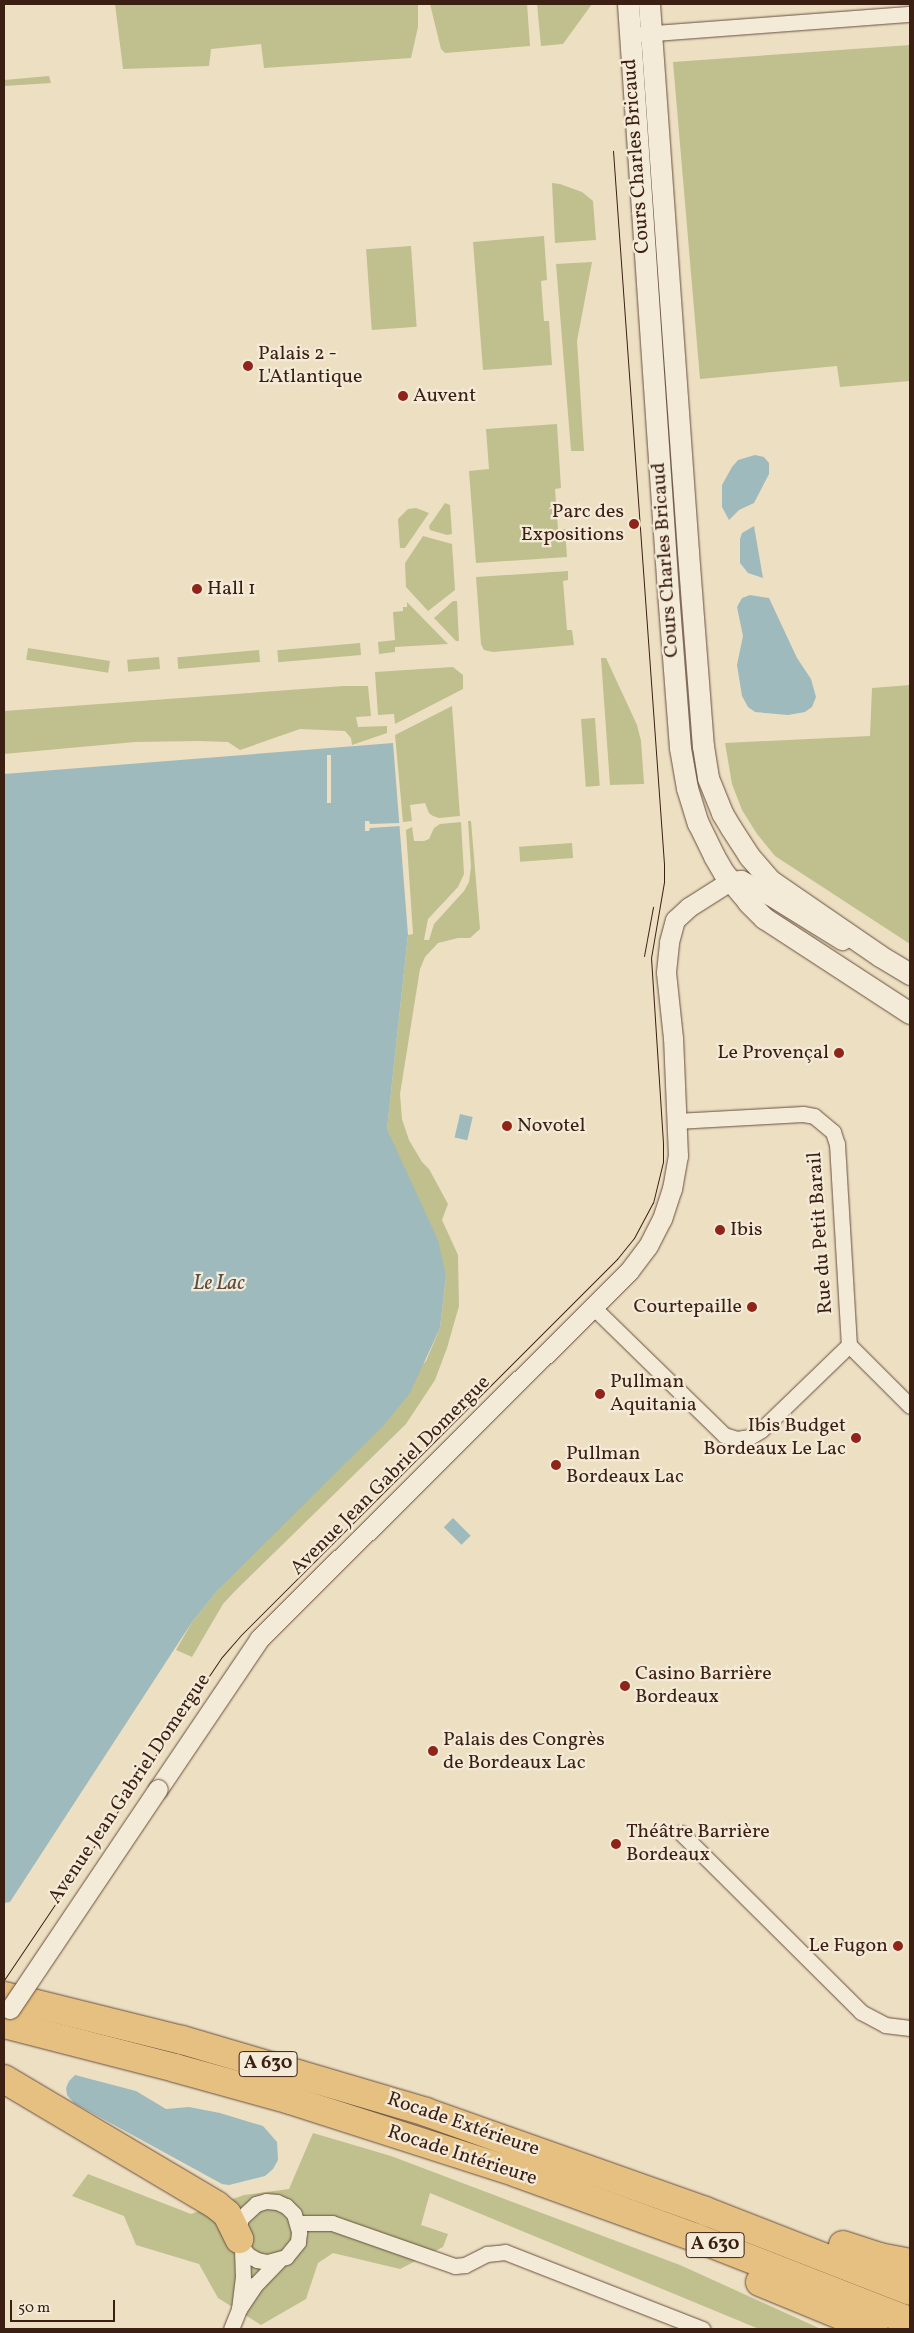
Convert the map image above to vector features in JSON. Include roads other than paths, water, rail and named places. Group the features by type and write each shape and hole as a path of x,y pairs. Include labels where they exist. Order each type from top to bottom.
{"highway":[{"name":"Rocade Extérieure","path":"5,2012 172,2037 426,2112 529,2147 768,2234 910,2290"},
{"name":"Rocade Intérieure","path":"5,2012 175,2068 290,2100 517,2173 697,2238 910,2321"},
{"path":"4,2079 216,2205 230,2218 240,2243"},
{"path":"529,2147 713,2200 879,2257 910,2263"},
{"path":"517,2173 690,2252 855,2324 874,2329"}],"main road":[{"name":"Cours Charles Bricaud","path":"628,4 680,748 687,788 698,823 714,856 744,881 785,892 910,974"},
{"name":"Cours Charles Bricaud","path":"649,4 705,762 708,778 722,813 744,881 764,918 910,1013"}],"street":[{"path":"629,35 910,14"},
{"name":"Avenue Jean Gabriel Domergue","path":"5,2012 259,1639 629,1271 648,1246 662,1219 677,1167 673,1038 666,972 669,942 675,920 689,907 744,881"},
{"name":"Rue du Petit Barail","path":"676,1121 803,1114 814,1116 833,1132 837,1144 849,1345"},
{"path":"593,1307 714,1428 724,1435 737,1439 750,1437 762,1430 849,1345 910,1406"},
{"path":"681,1834 861,2012 885,2025 910,2028"},
{"path":"231,2329 239,2309 256,2284 278,2261 293,2250 298,2242 298,2223 294,2214 286,2206 276,2202 266,2201 256,2204 241,2218 238,2228 243,2278 239,2309"},
{"path":"298,2223 332,2223 454,2266 465,2265 495,2252 514,2255 702,2329"},
{"path":"240,2243 248,2255 257,2260 267,2262 278,2261"}],"water":[{"path":"755,455 764,457 769,463 769,474 754,503 739,510 729,520 722,507 722,485 738,460"},
{"path":"754,526 763,578 748,573 740,563 740,539 742,533"},
{"path":"750,595 769,598 797,658 811,679 816,697 812,707 805,712 788,715 755,712 748,707 742,696 737,665 743,636 737,607 742,598"},
{"name":"Le Lac","path":"393,743 408,935 387,1129 438,1240 446,1276 440,1328 410,1393 384,1425 218,1590 192,1622 10,1902 4,1903 4,774"},
{"path":"460,1114 473,1117 467,1140 455,1137"},
{"path":"453,1518 471,1536 461,1545 444,1527"},
{"path":"75,2075 136,2091 166,2109 189,2107 220,2113 263,2126 277,2142 278,2160 273,2169 265,2176 229,2185 222,2184 74,2103 67,2095 66,2088 69,2081"}],"tram line":[{"path":"4,1980 221,1658 241,1635 617,1259 634,1238 653,1203 663,1162 663,1143 651,958 664,882 664,864 613,151"},
{"path":"644,956 653,907"}],"place":[{"name":"Palais 2 - L'Atlantique","path":"248,366"},
{"name":"Auvent","path":"403,396"},
{"name":"Parc des Expositions","path":"634,524"},
{"name":"Hall 1","path":"197,589"},
{"name":"Le Provençal","path":"839,1053"},
{"name":"Novotel","path":"507,1126"},
{"name":"Ibis","path":"720,1230"},
{"name":"Courtepaille","path":"752,1307"},
{"name":"Pullman Aquitania","path":"600,1394"},
{"name":"Ibis Budget Bordeaux Le Lac","path":"856,1438"},
{"name":"Pullman Bordeaux Lac","path":"556,1465"},
{"name":"Casino Barrière Bordeaux","path":"625,1686"},
{"name":"Palais des Congrès de Bordeaux Lac","path":"433,1751"},
{"name":"Théâtre Barrière Bordeaux","path":"616,1844"},
{"name":"Le Fugon","path":"898,1946"}]}
